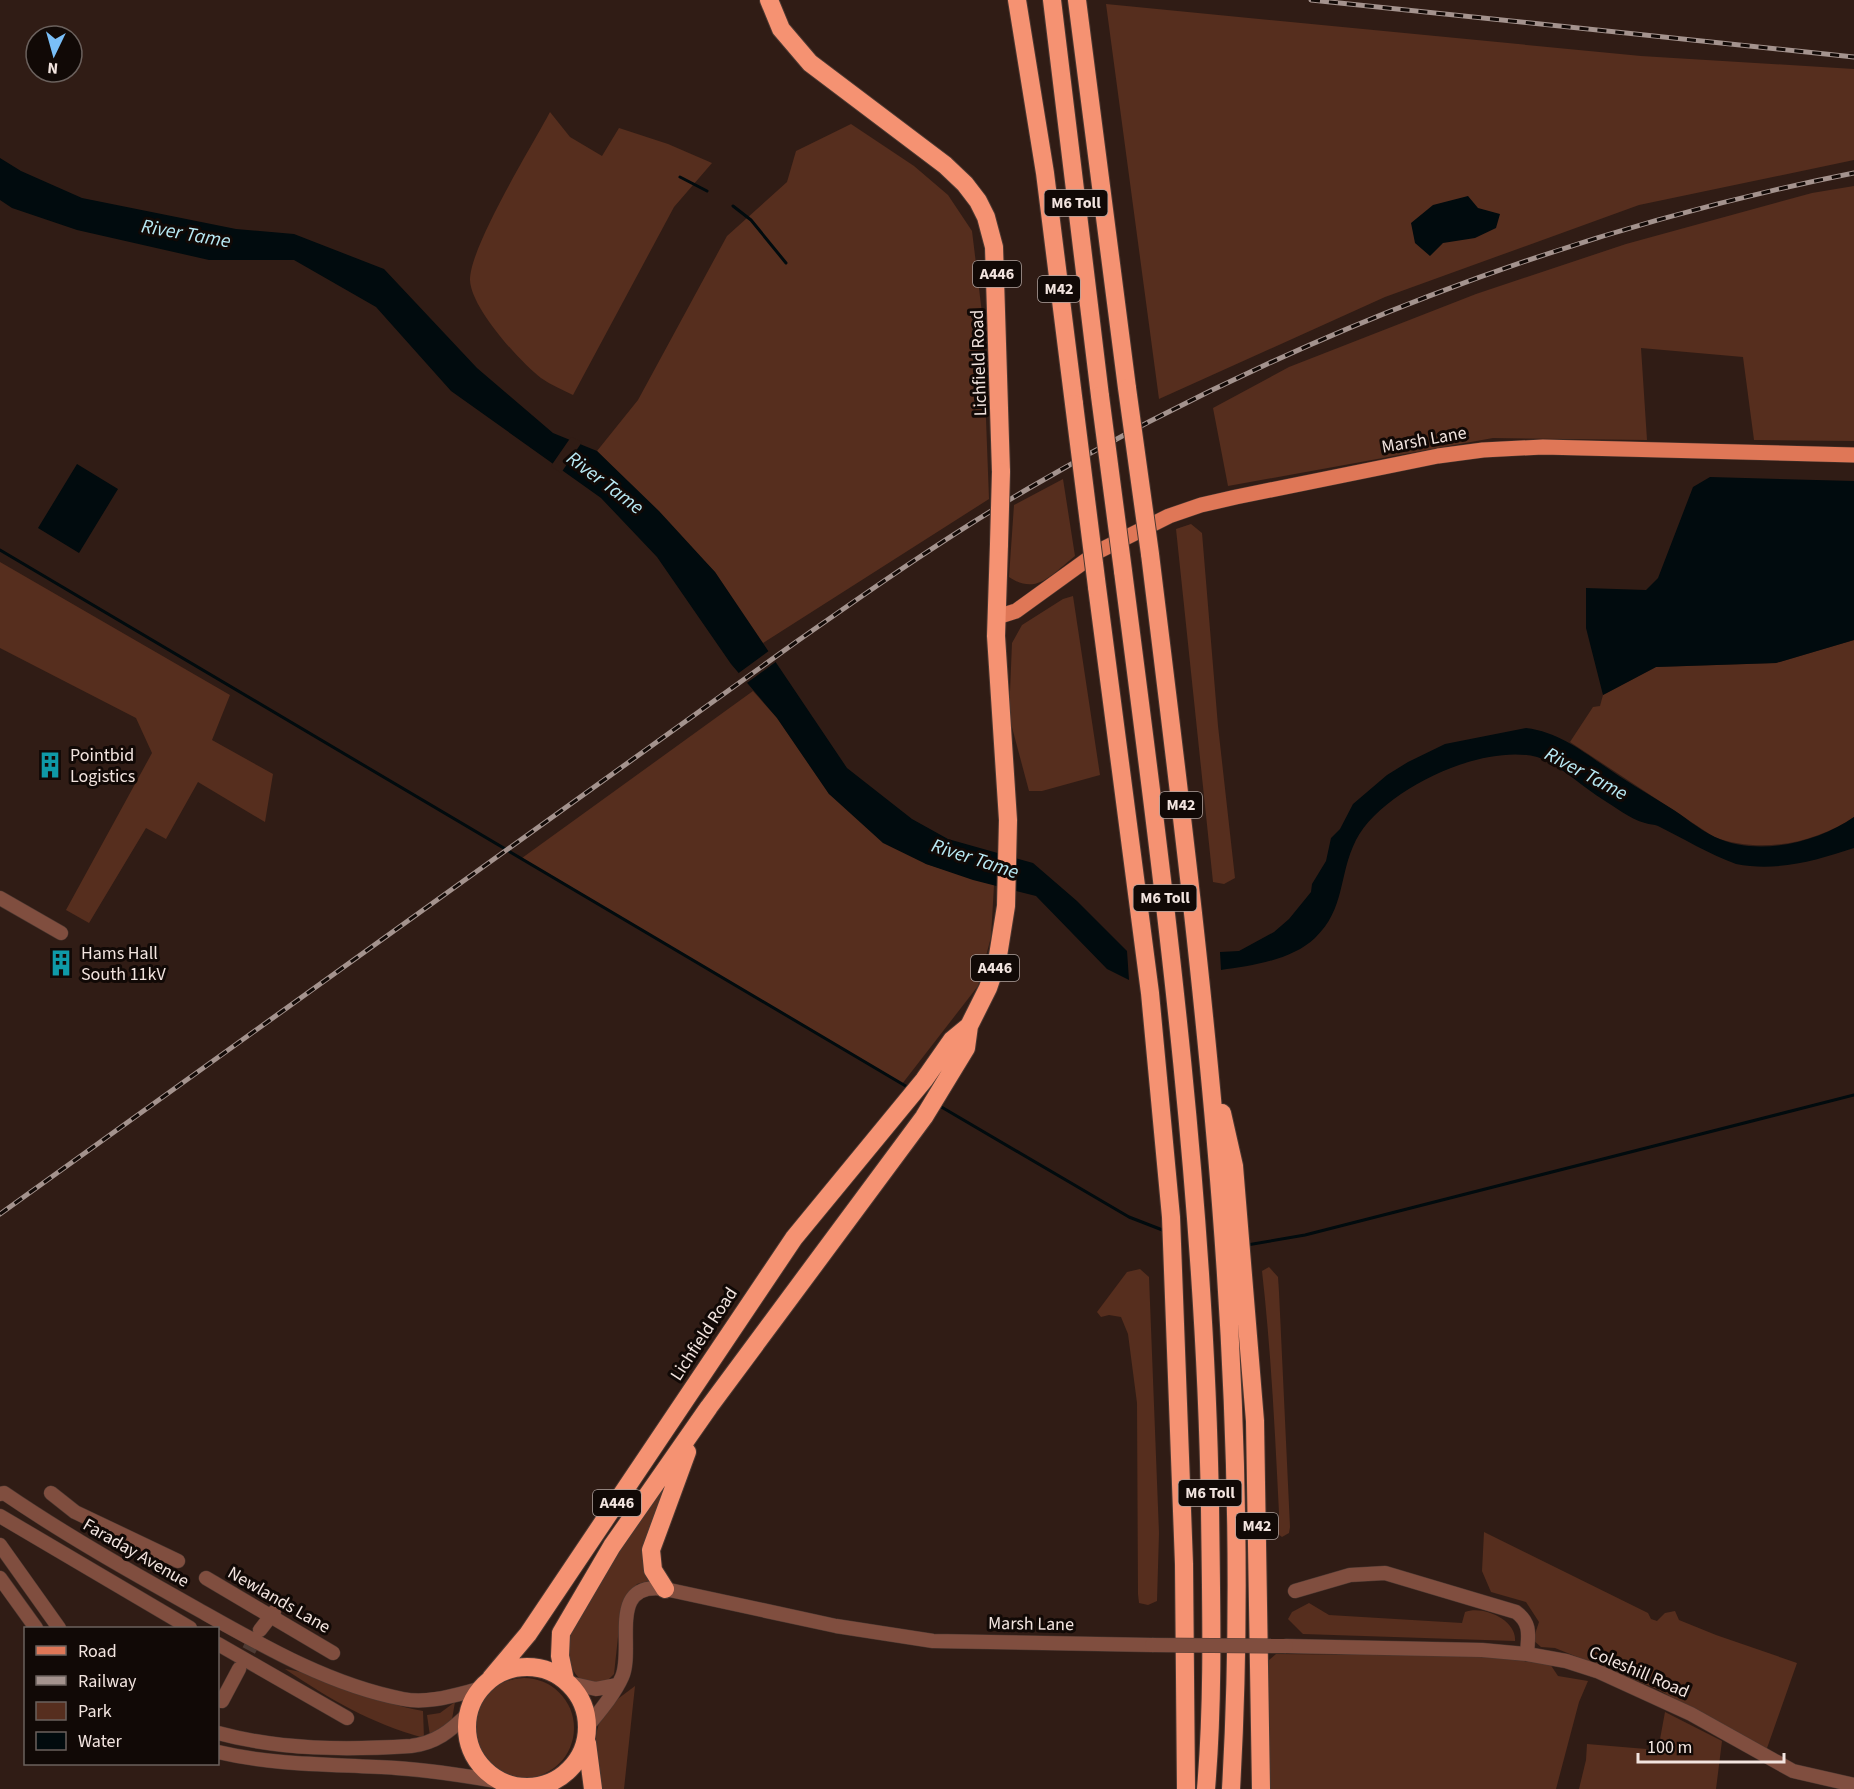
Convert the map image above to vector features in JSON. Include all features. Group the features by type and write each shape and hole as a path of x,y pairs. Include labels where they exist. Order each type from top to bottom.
{"highway":[{"name":"Lichfield Road","path":"567,1682 559,1643 573,1611 612,1546 709,1407 943,1090 966,1048 969,1026 988,988 997,962 1006,906 1008,820 1000,716 998,609 1001,472 996,265 986,217 965,184 945,165 810,63 781,29 769,0"},
{"name":"M42","path":"1023,2 1150,993 1171,1217 1184,1564 1186,1789"},
{"name":"M6 Toll","path":"1052,5 1173,970 1197,1225 1209,1449 1211,1725 1206,1789"},
{"name":"M42","path":"1078,8 1150,554 1198,938 1209,1056 1237,1474 1234,1724 1242,1789"},
{"name":"Lichfield Road","path":"485,1684 528,1634 794,1238 924,1080 952,1040 969,1026"},
{"name":"M42","path":"1209,1056 1234,1166 1255,1421 1260,1789"},
{"path":"665,1589 652,1570 651,1550 678,1470 709,1407"},
{"path":"587,1732 578,1758 562,1776 550,1783 523,1788 502,1782 485,1770 473,1753 467,1725 468,1714 485,1684 501,1672 525,1667 547,1670 567,1682 580,1698 587,1732 592,1789"},
{"path":"1176,1789 1184,1702"},
{"path":"1231,1789 1234,1724"}],"main road":[{"name":"Marsh Lane","path":"998,609 1016,611 1099,551 1169,516 1201,505 1438,456 1484,450 1543,447 1854,455"}],"street":[{"path":"0,898 61,933"},
{"name":"Faraday Avenue","path":"0,1494 4,1493 109,1560 258,1635 332,1677 403,1699 446,1698 485,1684"},
{"path":"51,1493 75,1512 178,1561"},
{"name":"Faraday Avenue","path":"0,1516 187,1627"},
{"path":"0,1545 58,1627"},
{"path":"1295,1591 1350,1575 1385,1573 1516,1612 1525,1619 1529,1629 1527,1654"},
{"path":"0,1578 35,1627"},
{"name":"Newlands Lane","path":"206,1578 272,1614 333,1653"},
{"name":"Marsh Lane","path":"587,1732 617,1685 624,1668 624,1637 631,1603 642,1589 665,1589 824,1624 933,1641 1450,1648 1527,1654"},
{"path":"222,1701 243,1664 260,1655 258,1635 272,1614"},
{"path":"219,1645 243,1664 347,1718"},
{"name":"Coleshill Road","path":"1527,1654 1598,1671 1691,1714 1793,1771 1854,1785"},
{"path":"567,1682 596,1689 617,1685"},
{"path":"219,1733 245,1740 295,1747 411,1746 429,1744 448,1733 468,1714"},
{"path":"219,1752 252,1760 294,1765 396,1768 502,1782"}],"green space":[{"path":"1106,4 1641,56 1854,69 1854,160 1639,205 1385,297 1159,399"},
{"path":"550,112 570,137 602,156 619,128 668,144 712,163 674,207 573,395 541,378 509,347 478,305 470,280 480,244"},
{"path":"851,124 914,166 948,195 972,231 982,313 989,499 763,643 715,572 597,451 638,400 727,236 787,182 796,151"},
{"path":"1854,186 1854,441 1754,440 1743,357 1641,348 1647,440 1493,438 1228,486 1213,408 1289,367 1476,294 1626,244 1812,193"},
{"path":"1063,479 1075,556 1044,580 1028,584 1019,582 1009,577 1014,505"},
{"path":"1191,524 1202,533 1218,726 1235,878 1224,884 1213,882 1176,529"},
{"path":"0,562 230,695 212,740 273,774 265,822 198,782 166,839 146,828 89,923 66,910 152,753 136,718 0,648"},
{"path":"1073,596 1100,775 1042,791 1029,791 1009,716 1012,643 1022,625 1063,599"},
{"path":"1854,640 1854,817 1822,834 1804,840 1768,845 1750,845 1714,837 1570,742 1593,707 1600,706 1603,695 1656,667 1776,663"},
{"path":"753,691 777,718 829,794 926,864 994,885 991,937 978,986 902,1084 522,858"},
{"path":"1269,1267 1278,1277 1279,1292 1290,1527 1289,1533 1282,1537 1278,1534 1274,1422 1262,1271"},
{"path":"1140,1269 1149,1277 1159,1533 1157,1601 1148,1605 1139,1603 1138,1594 1137,1403 1128,1334 1121,1317 1109,1315 1101,1317 1097,1312 1127,1272"},
{"path":"673,1467 653,1580 637,1584 621,1609 614,1674 603,1685 583,1682 570,1664 567,1641 607,1567"},
{"path":"1484,1532 1648,1613 1651,1619 1657,1621 1665,1613 1675,1611 1679,1620 1797,1663 1766,1751 1657,1689 1555,1648 1541,1647 1533,1640 1539,1622 1526,1602 1491,1592 1482,1571"},
{"path":"1309,1603 1329,1615 1462,1623 1465,1612 1481,1611 1498,1616 1505,1621 1514,1633 1515,1641 1303,1634 1288,1619 1292,1612"},
{"path":"1276,1654 1477,1656 1550,1664 1558,1676 1588,1681 1579,1702 1556,1789 1268,1789 1269,1660"},
{"path":"285,1669 320,1677 388,1702 423,1711 424,1738 368,1718"},
{"path":"524,1678 543,1681 560,1692 571,1709 574,1728 571,1747 560,1764 543,1775 524,1778 505,1775 488,1764 477,1747 474,1728 477,1709 488,1692 505,1681"},
{"path":"635,1686 624,1789 600,1789 596,1746 599,1725 609,1706"},
{"path":"455,1702 451,1725 430,1736 427,1715 440,1713"},
{"path":"1665,1712 1722,1741 1716,1789 1579,1789 1586,1760 1587,1744 1658,1750"}],"water":[{"name":"River Tame","path":"0,158 21,171 82,198 236,229 294,234 384,269 477,368 553,433 597,451 659,511 715,572 847,768 912,819 948,839 1033,863 1077,901 1127,951 1129,980 1107,969 1036,896 973,880 926,864 883,843 829,794 777,718 731,664 657,557 601,498 451,391 376,307 294,260 209,260 77,230 12,208 0,200"},
{"path":"1468,196 1478,208 1500,214 1496,228 1475,238 1443,243 1430,256 1415,243 1411,223 1433,205"},
{"path":"77,464 118,489 79,553 38,528"},
{"path":"1710,477 1854,481 1854,640 1776,663 1656,667 1603,695 1586,628 1586,588 1646,590 1658,578 1693,487"},
{"name":"River Tame","path":"1526,728 1548,733 1567,742 1715,837 1749,846 1786,844 1823,834 1854,817 1854,848 1810,861 1781,866 1736,864 1658,826 1628,816 1545,760 1514,754 1489,757 1436,774 1410,788 1369,822 1350,853 1332,915 1325,927 1306,946 1271,961 1221,970 1220,952 1239,951 1274,932 1289,919 1311,892 1312,884 1326,861 1331,838 1340,829 1353,804 1387,775 1445,744"}],"pier":[{"path":"571,437 582,442 561,473 551,466"},
{"path":"770,650 777,661 744,685 736,675"}],"waterway":[{"path":"680,177 707,191"},
{"path":"733,206 751,220 786,263"},
{"path":"0,550 909,1088"},
{"path":"1247,1245 1305,1235 1854,1095"},
{"path":"938,1105 1129,1217 1165,1231"}],"tunnel":[{"path":"239,1669 259,1631"}],"railway":[{"path":"1311,0 1854,57"},
{"path":"0,1214 796,642 1001,505 1127,433 1327,338 1429,296 1534,258 1639,225 1746,197 1854,173"}],"place":[{"name":"Pointbid Logistics","path":"50,765"},
{"name":"Hams Hall South 11kV","path":"61,963"}]}
